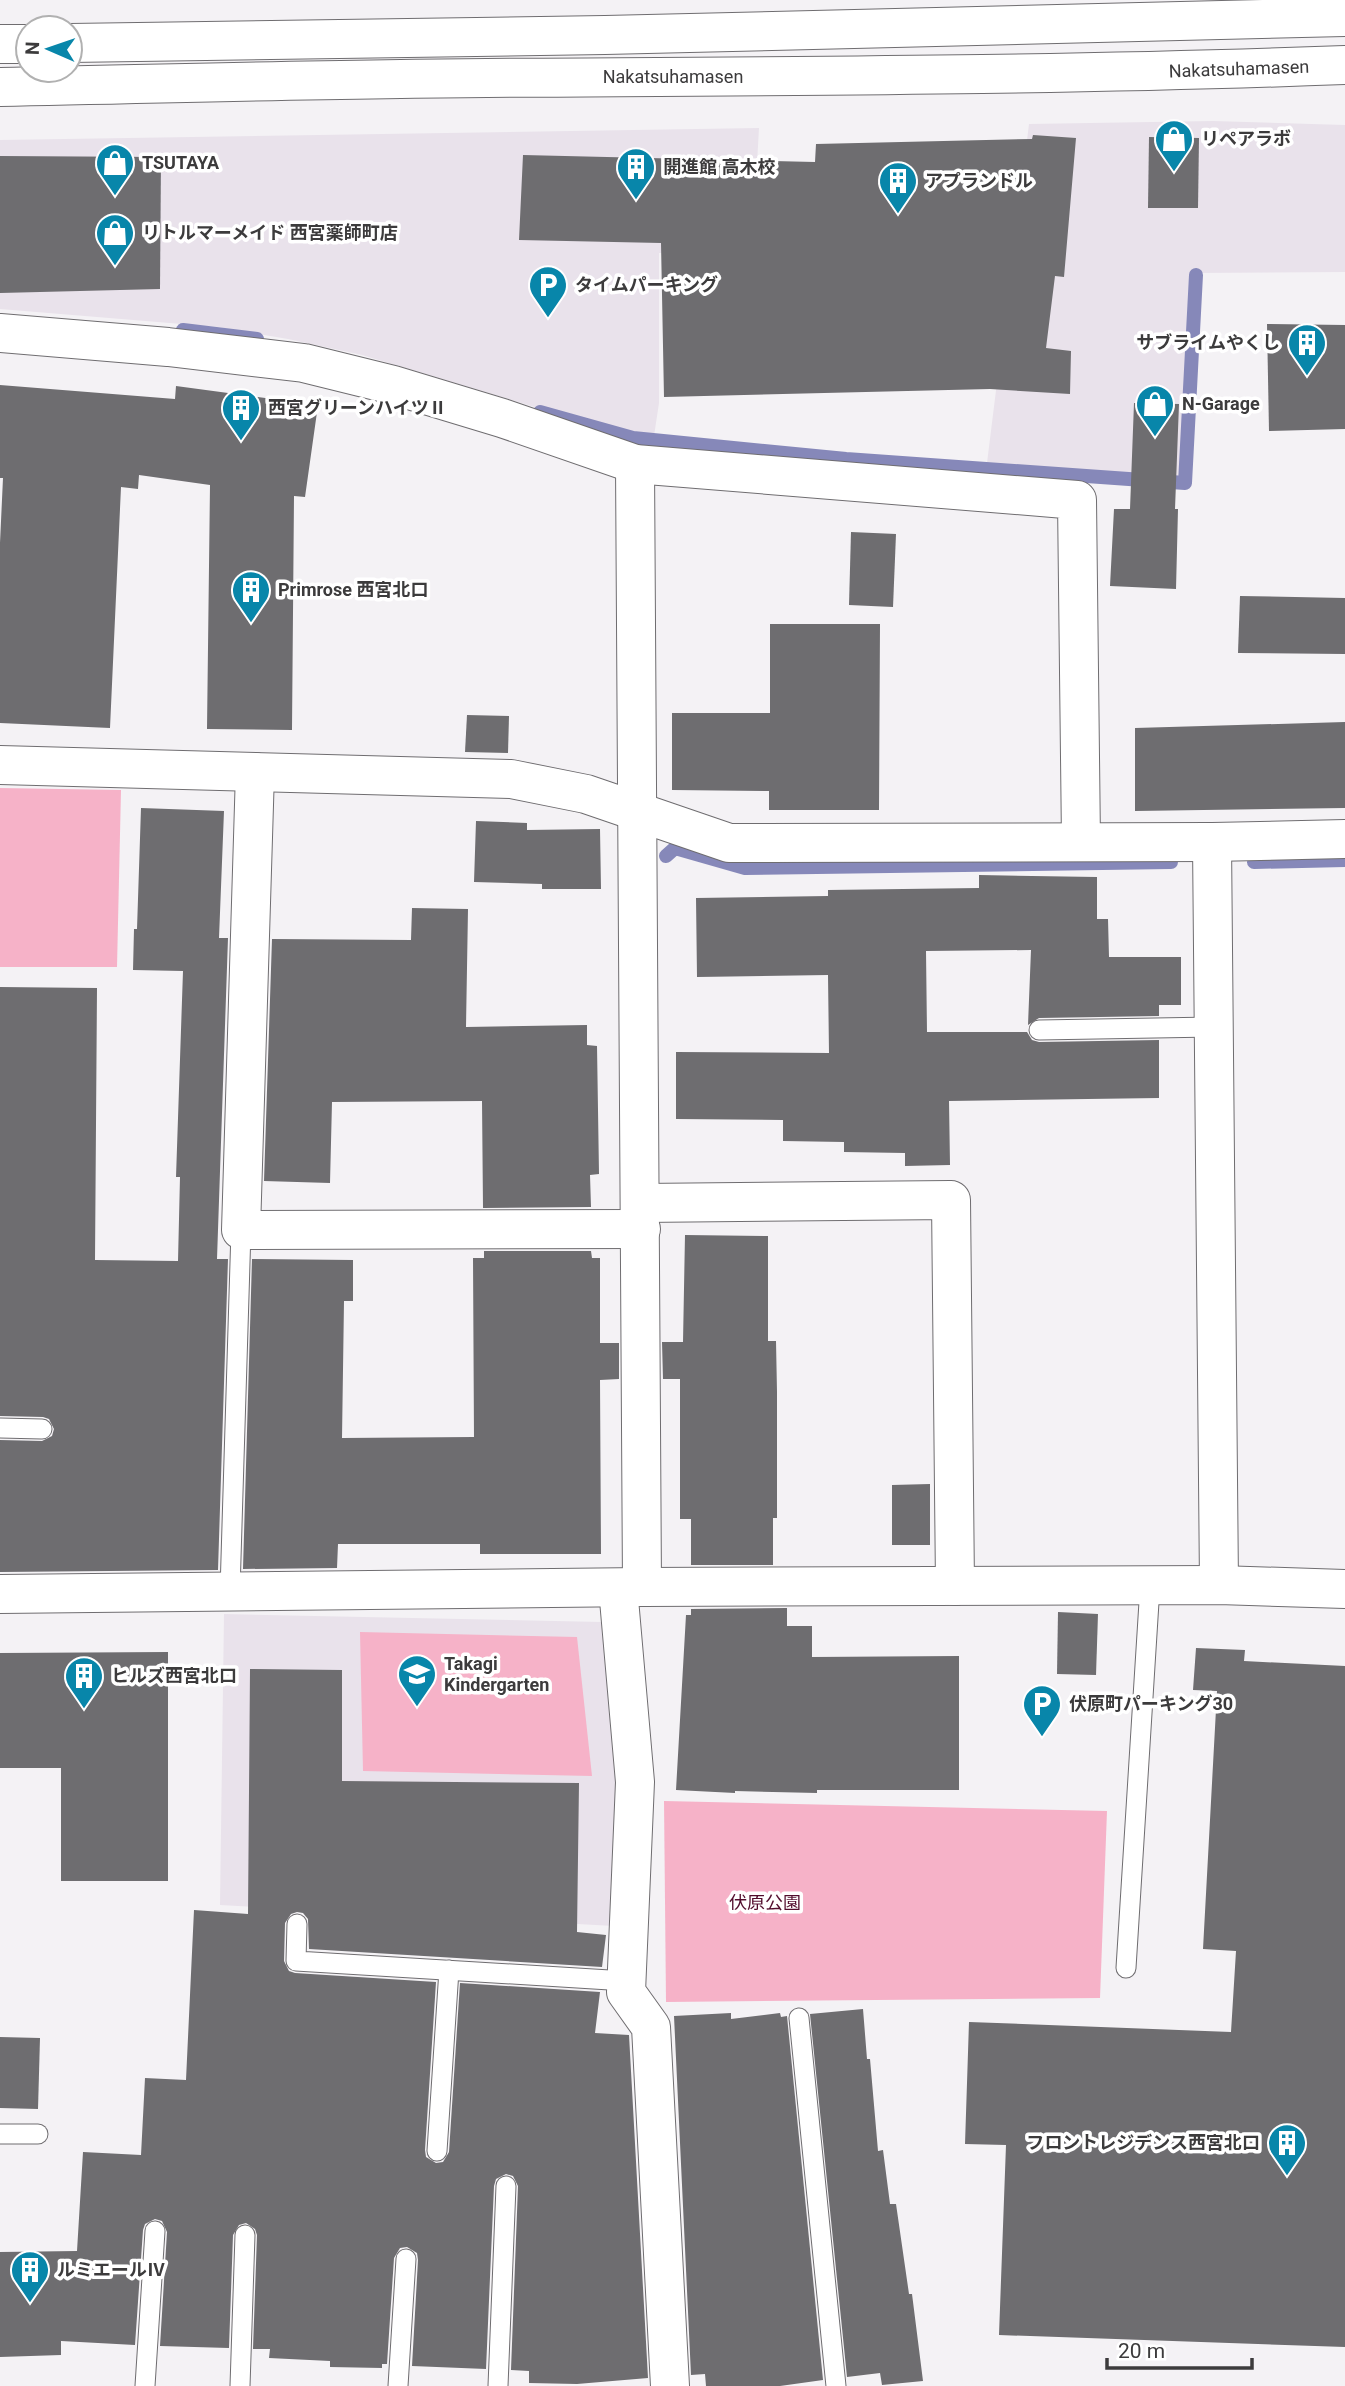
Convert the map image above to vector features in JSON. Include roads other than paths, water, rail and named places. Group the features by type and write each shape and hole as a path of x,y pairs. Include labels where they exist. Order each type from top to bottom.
{"street":[{"path":"84,43 592,36 1345,17"},
{"name":"Nakatsuhamasen","path":"0,87 496,78 1186,71 1345,65"},
{"path":"0,334 168,347 304,363 393,385 502,418 635,464 1077,500 1081,842"},
{"path":"635,464 641,1216 630,1587 635,1782 626,1992 651,2027 670,2386"},
{"path":"0,765 511,779 586,794 729,843 1212,842 1345,839"},
{"path":"256,772 241,1230 641,1216 951,1200 955,1586"},
{"path":"1212,842 1219,1585"},
{"path":"0,1594 630,1587 1219,1585 1345,1589"}],"lane":[{"path":"1039,1030 1213,1027"},
{"path":"230,1591 241,1230"},
{"path":"0,1428 42,1429"},
{"path":"1126,1968 1150,1586"},
{"path":"297,1924 296,1961 626,1980"},
{"path":"438,2151 449,1970"},
{"path":"799,2018 836,2386"},
{"path":"0,2134 38,2134"},
{"path":"498,2386 506,2186"},
{"path":"145,2386 155,2231"},
{"path":"240,2386 245,2235"},
{"path":"398,2386 405,2259"}],"waterway":[{"path":"540,412 633,438 846,459 1185,483 1196,275"},
{"path":"183,330 257,339"},
{"path":"666,856 675,848 745,868 1171,862"},
{"path":"1254,862 1345,860"}],"place":[{"name":"リペアラボ","path":"1174,173"},
{"name":"TSUTAYA","path":"115,197"},
{"name":"開進館 高木校","path":"636,201"},
{"name":"アプランドル","path":"898,215"},
{"name":"リトルマーメイド 西宮薬師町店","path":"115,267"},
{"name":"タイムパーキング","path":"548,319"},
{"name":"サブライムやくし","path":"1307,377"},
{"name":"N-Garage","path":"1155,438"},
{"name":"西宮グリーンハイツⅡ","path":"241,442"},
{"name":"Primrose 西宮北口","path":"251,624"},
{"name":"Takagi Kindergarten","path":"417,1708"},
{"name":"ヒルズ西宮北口","path":"84,1710"},
{"name":"伏原町パーキング30","path":"1042,1738"},
{"name":"フロントレジデンス西宮北口","path":"1287,2177"},
{"name":"ルミエールⅣ","path":"30,2304"}],"park label":[{"name":"伏原公園","path":"765,1903"}]}
